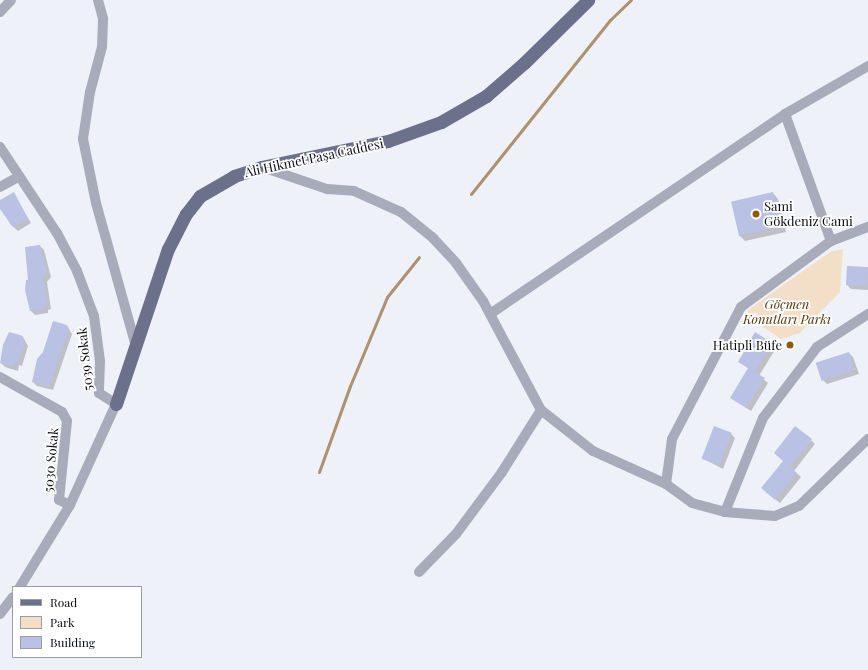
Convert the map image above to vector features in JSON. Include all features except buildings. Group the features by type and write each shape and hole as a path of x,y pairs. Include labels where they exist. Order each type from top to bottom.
{"main road":[{"name":"Ali Hikmet Paşa Caddesi","path":"116,404 168,249 186,214 200,196 234,176 262,167 388,141 441,122 486,96 524,63 588,0"}],"street":[{"path":"0,12 11,0"},
{"path":"98,0 103,19 102,47 90,92 83,138 96,203 136,346"},
{"path":"490,314 785,114 868,66"},
{"path":"785,114 831,241"},
{"name":"5039 Sokak","path":"0,147 18,177 58,233 77,272 94,316 100,361 99,393 116,404"},
{"path":"262,167 327,189 354,191 379,200 401,212 432,237 456,263 490,314 541,410 593,451 666,484 692,503 725,512 775,516 799,506 868,439"},
{"path":"0,187 18,177"},
{"path":"666,484 672,439 741,307 831,241 868,227"},
{"path":"725,512 763,418 817,347 868,314"},
{"name":"5030 Sokak","path":"0,377 62,412 68,421 59,500 70,506"},
{"path":"21,586 70,506 116,404"},
{"path":"419,572 456,534 502,472 541,410"},
{"path":"0,614 12,598"}],"green space":[{"name":"Göçmen Konutları Parkı","path":"843,249 840,292 800,333 781,339 747,316 748,310 830,252"}],"waterway":[{"path":"471,194 610,20 631,0"},
{"path":"319,472 350,386 387,297 419,257"}],"place":[{"name":"Sami Gökdeniz Cami","path":"756,214"},
{"name":"Hatipli Büfe","path":"790,345"}]}
